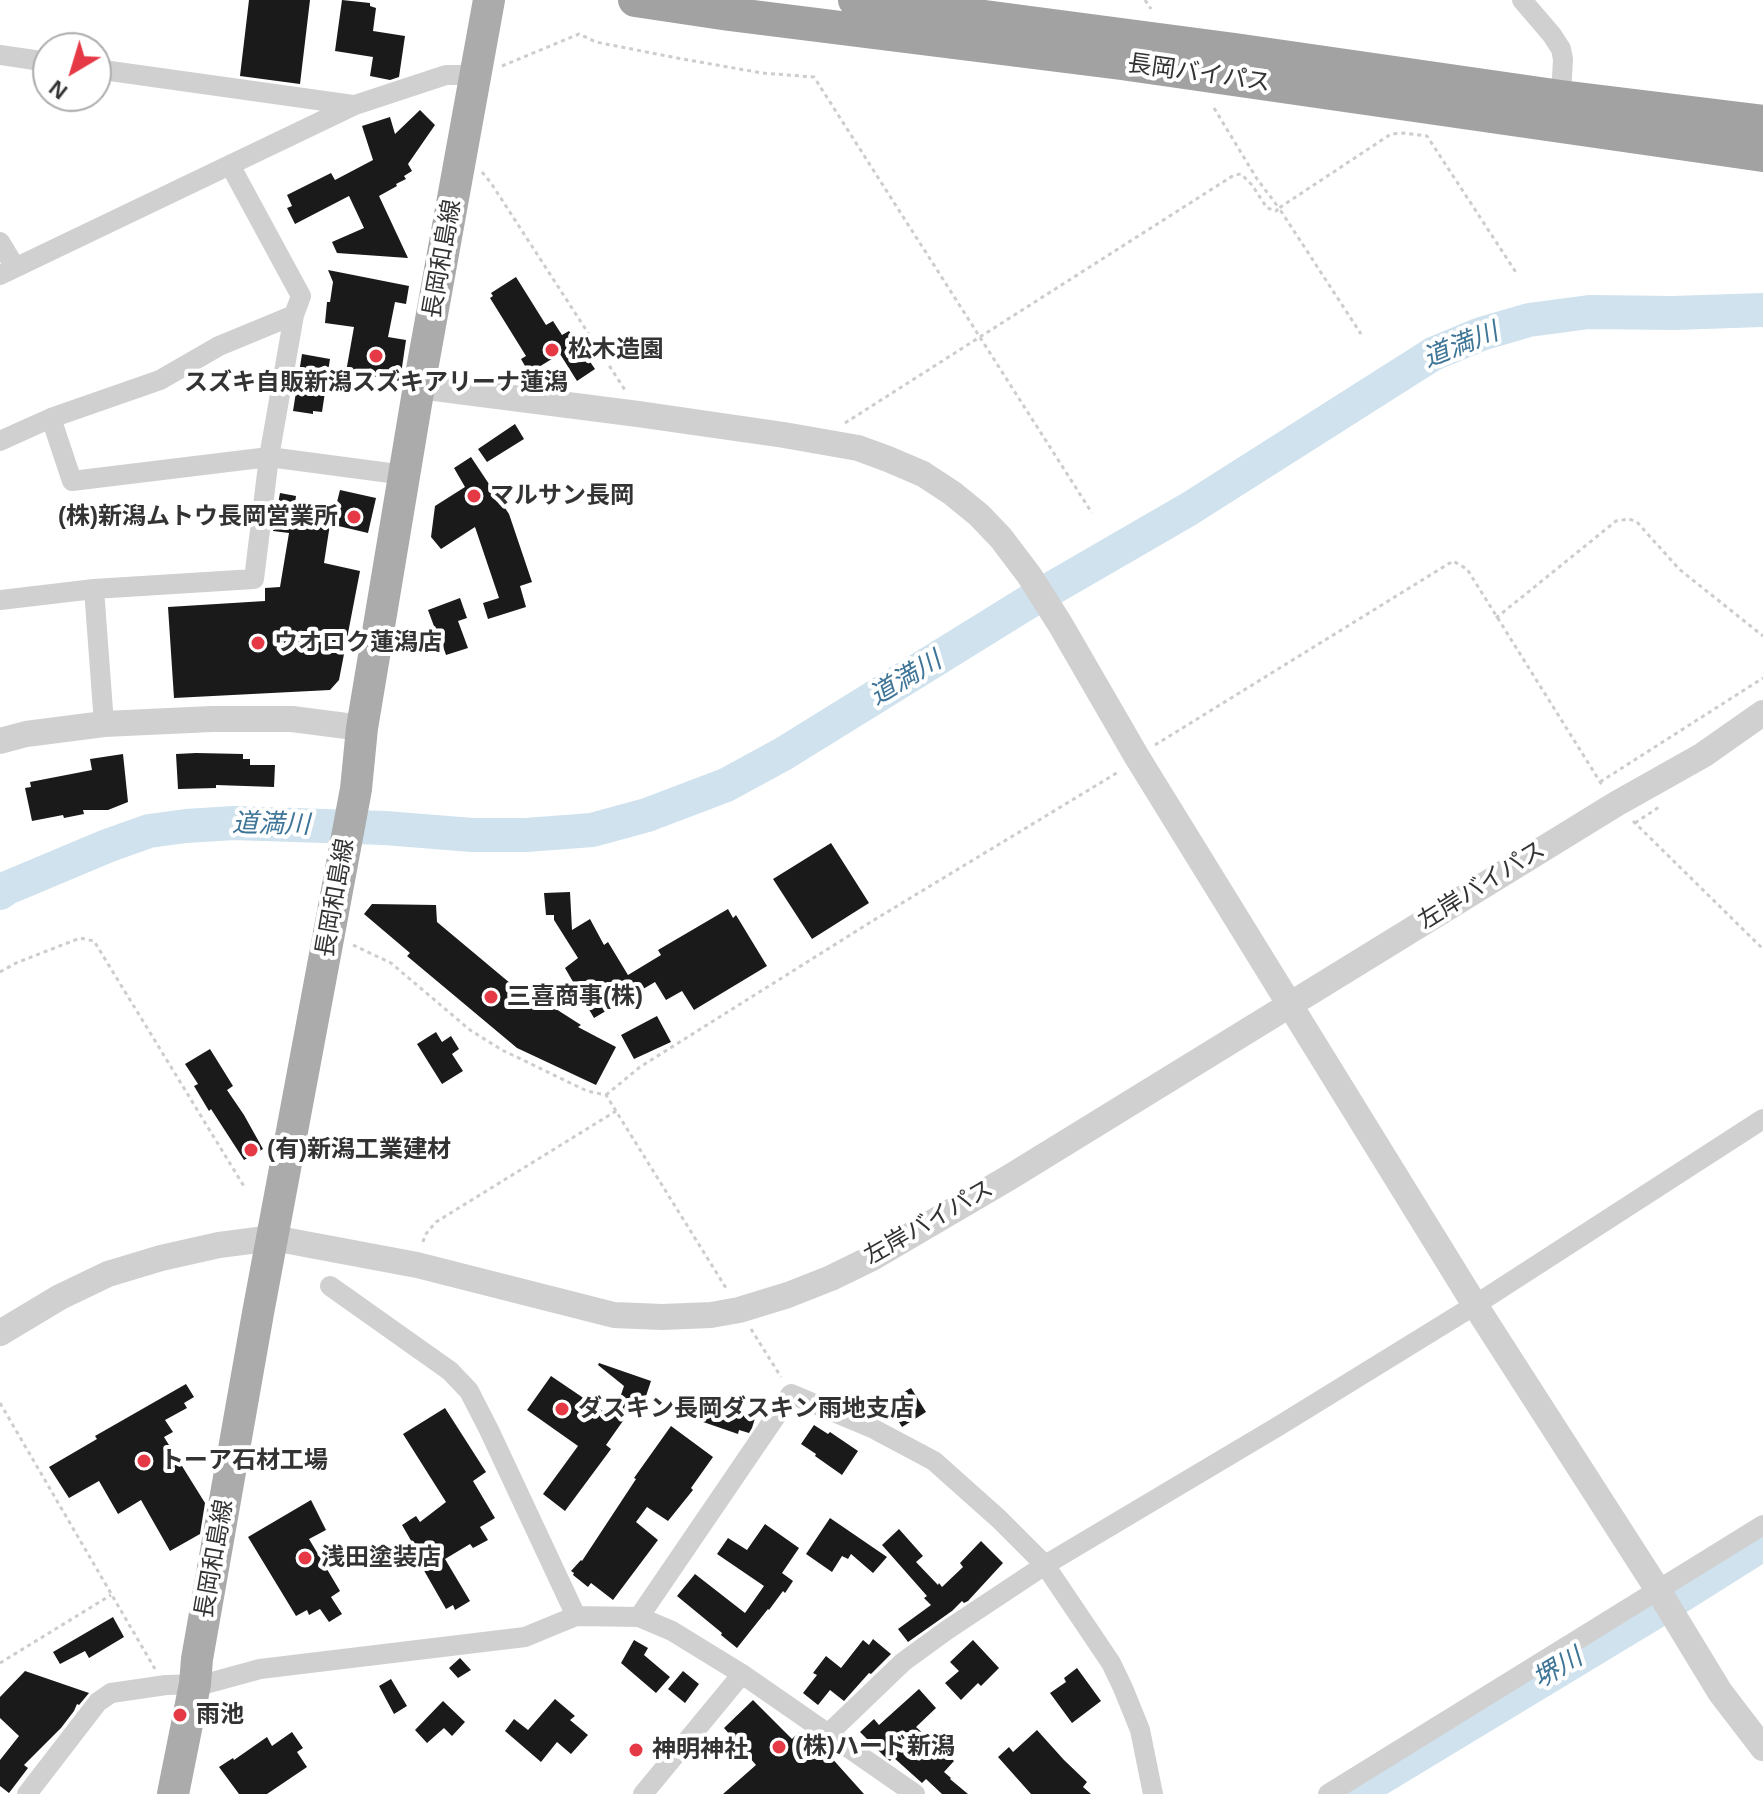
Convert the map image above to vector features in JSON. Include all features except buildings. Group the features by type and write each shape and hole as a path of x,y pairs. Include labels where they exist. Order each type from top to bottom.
{"highway":[{"name":"長岡バイパス","path":"635,0 1121,63 1763,155"},
{"name":"長岡バイパス","path":"855,0 924,5 1561,97 1763,122"}],"main road":[{"name":"長岡和島線","path":"173,1794 180,1685 197,1659 356,789 362,728 419,386 489,0"}],"street":[{"path":"1522,0 1561,49 1561,97"},
{"path":"0,55 32,60"},
{"path":"0,242 7,271 355,105 477,68"},
{"path":"112,71 355,105"},
{"path":"0,600 94,589 254,579 269,457 294,315 301,296 230,165"},
{"path":"0,441 51,418 160,380 219,346 294,315"},
{"path":"419,386 638,414 858,448 923,474 979,515 1029,575 1137,757 1475,1305 1720,1692 1763,1748"},
{"path":"51,418 72,481 269,457 405,475"},
{"path":"94,589 104,724"},
{"name":"左岸バイパス","path":"0,1333 60,1297 108,1274 205,1248 273,1238 417,1265 614,1315 699,1315 739,1310 788,1295 872,1258 1010,1177 1616,804 1703,755 1763,713"},
{"path":"0,741 26,734 104,724 212,719 292,719 362,728"},
{"path":"829,1733 903,1662 1045,1565 1475,1305 1763,1119"},
{"path":"330,1286 450,1371 469,1391 576,1616"},
{"path":"639,1617 791,1394 872,1428 934,1461 1045,1565 1111,1663 1123,1688 1140,1730 1153,1794"},
{"path":"1328,1794 1763,1525"},
{"path":"27,1794 98,1702 111,1693 205,1684 260,1669 525,1637 576,1616 639,1617 672,1631 742,1674 915,1794"},
{"path":"643,1794 742,1674"}],"path":[{"path":"1145,0 1151,9"},
{"path":"477,68 503,66 579,34 596,42 677,58 762,73 814,77 1092,513"},
{"path":"1214,108 1257,179 1361,334"},
{"path":"819,441 1234,175 1241,174 1247,179 1267,208 1276,211 1391,134 1427,136 1517,274"},
{"path":"463,149 491,183 615,372 638,414"},
{"path":"1496,618 1616,521 1629,519 1637,522 1679,569 1763,636"},
{"path":"606,1095 640,1067 1453,561 1467,569 1616,804 1763,949"},
{"path":"1600,782 1763,678"},
{"path":"329,935 391,963 470,1030 502,1050 587,1091 606,1095 791,1394"},
{"path":"0,972 80,938 94,941 245,1188"},
{"path":"417,1265 425,1235 436,1222 616,1111"},
{"path":"0,1403 111,1595 180,1685"},
{"path":"0,1663 111,1595"}],"waterway":[{"name":"道満川","path":"0,893 107,846 149,831 186,826 234,823 526,835 592,830 647,815 726,785 783,754 1030,601 1189,509 1433,354 1481,334 1529,320 1589,312 1763,310"},
{"name":"堺川","path":"1354,1794 1763,1544"}],"place":[{"name":"松木造園","path":"552,350"},
{"name":"スズキ自販新潟スズキアリーナ蓮潟","path":"376,356"},
{"name":"マルサン長岡","path":"474,496"},
{"name":"(株)新潟ムトウ長岡営業所","path":"354,517"},
{"name":"ウオロク蓮潟店","path":"258,643"},
{"name":"三喜商事(株)","path":"491,997"},
{"name":"(有)新潟工業建材","path":"251,1150"},
{"name":"ダスキン長岡ダスキン雨地支店","path":"562,1409"},
{"name":"トーア石材工場","path":"144,1461"},
{"name":"浅田塗装店","path":"305,1558"},
{"name":"雨池","path":"180,1715"},
{"name":"(株)ハード新潟","path":"779,1747"},
{"name":"神明神社","path":"636,1750"}]}
